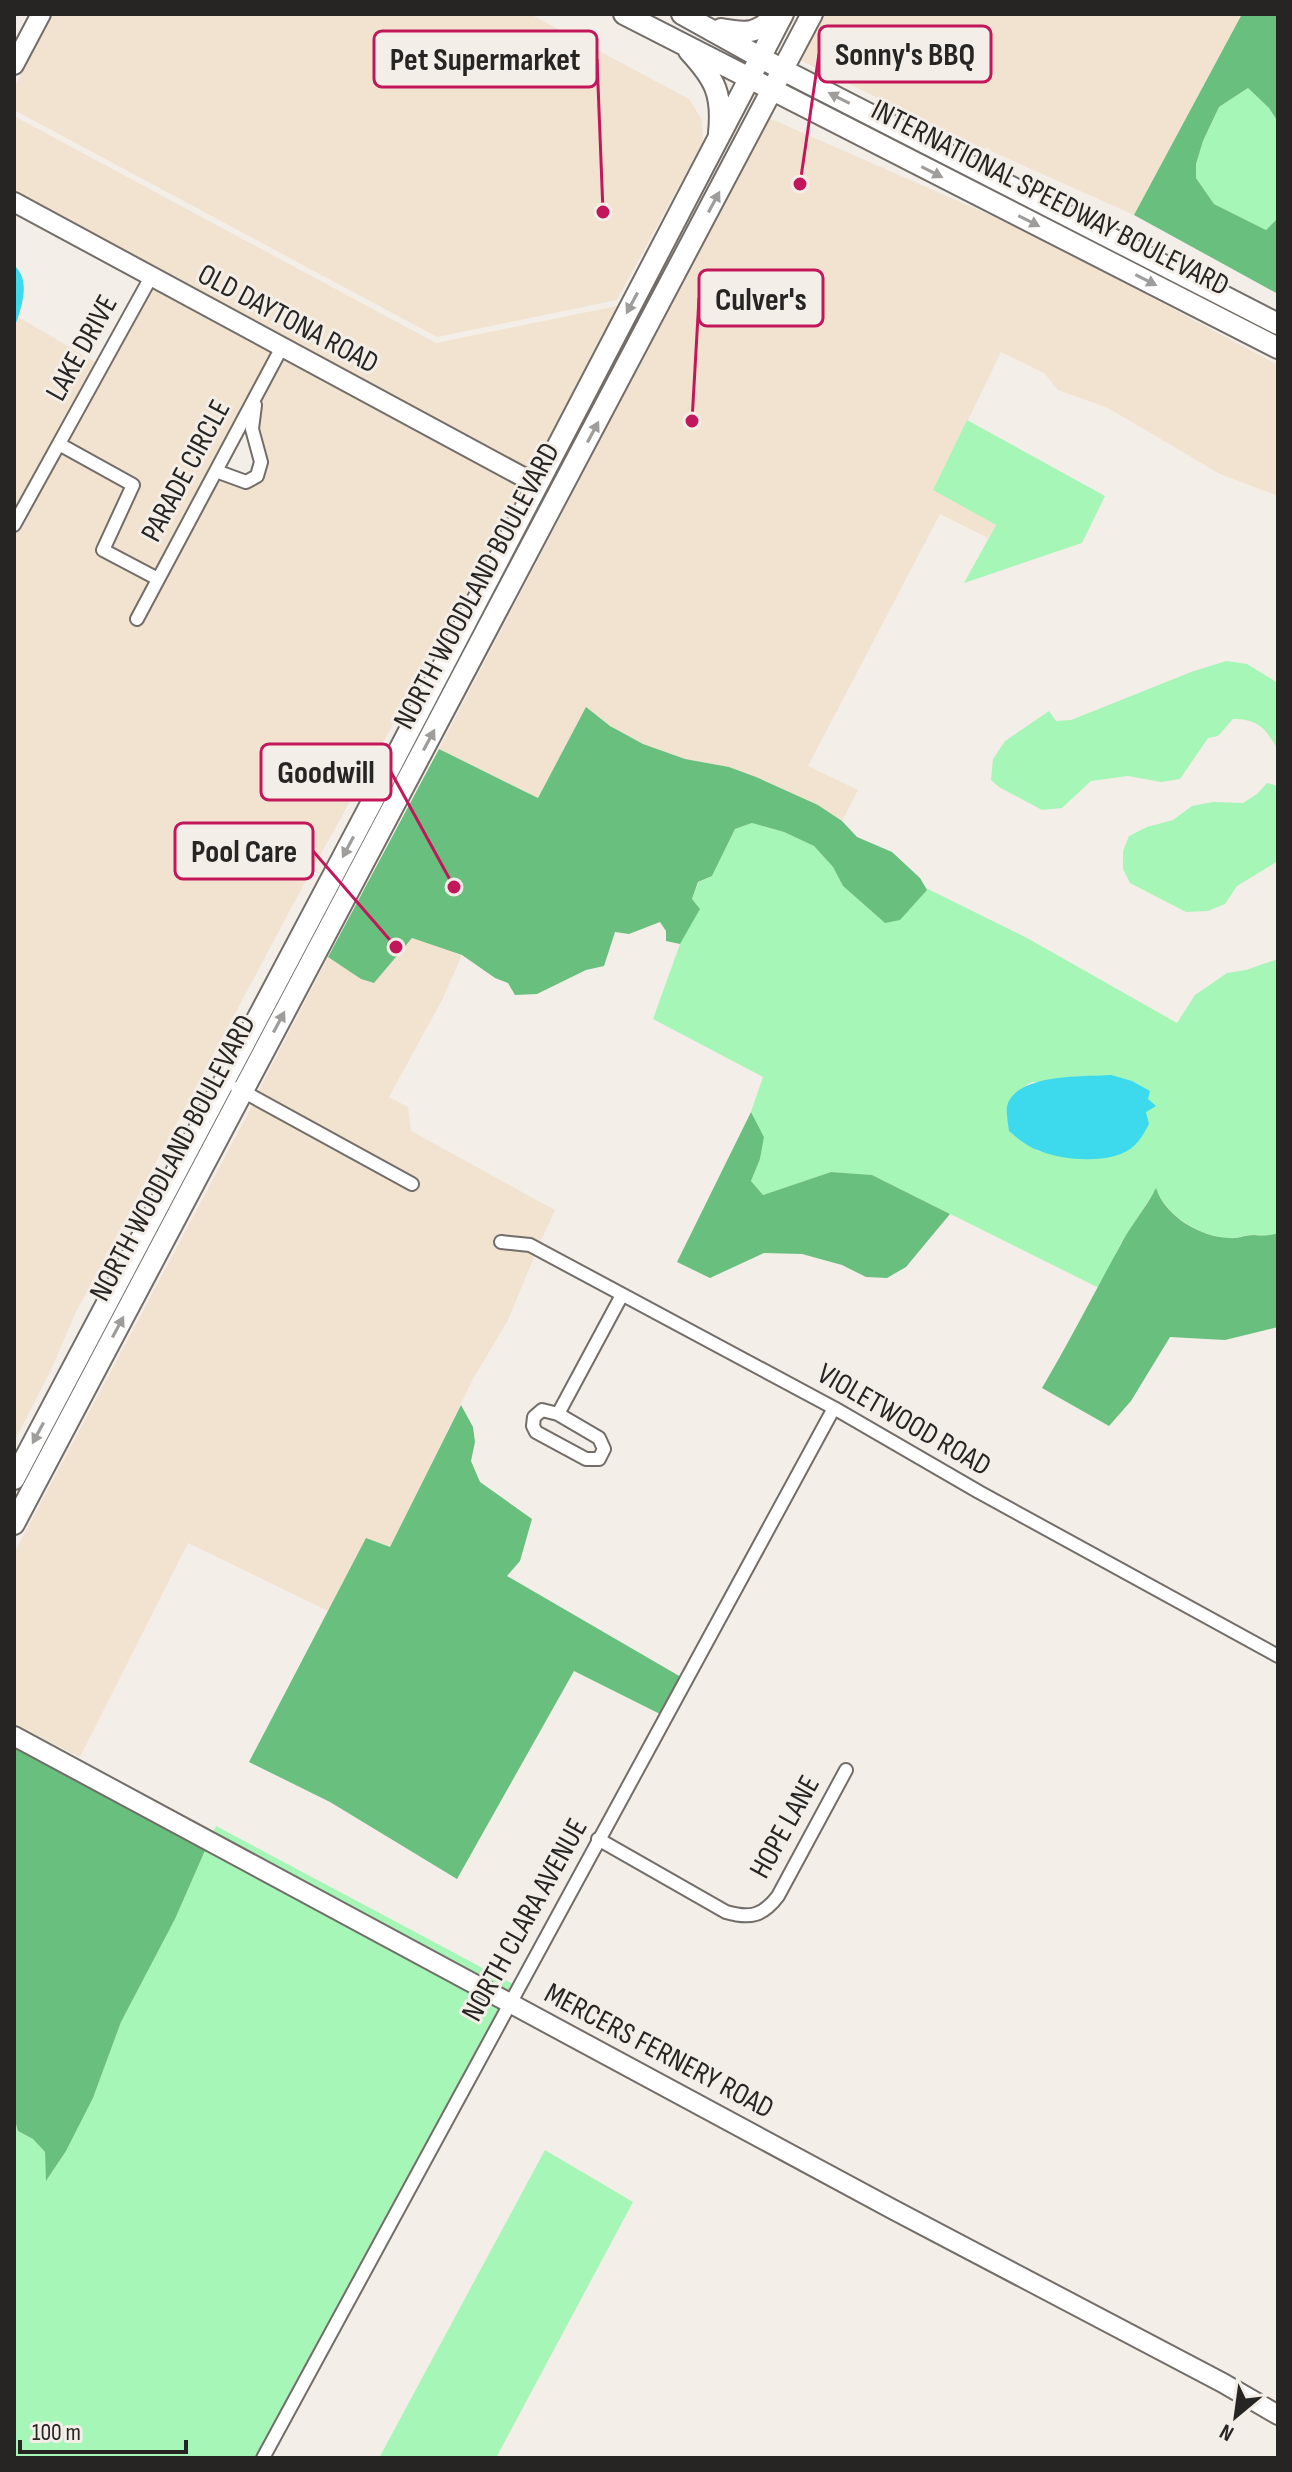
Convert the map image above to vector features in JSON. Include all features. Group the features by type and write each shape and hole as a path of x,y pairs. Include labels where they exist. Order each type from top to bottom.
{"main road":[{"name":"INTERNATIONAL SPEEDWAY BOULEVARD","path":"624,14 1076,245 1221,307 1278,324"},
{"name":"INTERNATIONAL SPEEDWAY BOULEVARD","path":"682,14 783,70 1092,229 1221,307 1278,348"},
{"path":"705,27 752,32 780,14"},
{"name":"NORTH WOODLAND BOULEVARD","path":"14,1524 82,1396 398,750 751,78 780,14"},
{"name":"NORTH WOODLAND BOULEVARD","path":"14,1479 233,1086 379,834 812,14"},
{"path":"681,42 709,73 717,89 721,111 718,139"},
{"path":"864,137 874,117"},
{"path":"982,197 983,172"},
{"path":"1076,245 1092,229"},
{"path":"616,388 621,354 617,331"},
{"path":"550,457 549,478 556,501"},
{"path":"506,597 519,549 540,508 541,498 536,484"},
{"path":"398,750 395,773 397,782 403,788"},
{"path":"379,834 386,803 382,783"}],"street":[{"path":"14,65 41,14"},
{"name":"OLD DAYTONA ROAD","path":"14,202 536,484"},
{"name":"LAKE DRIVE","path":"14,525 151,277"},
{"name":"PARADE CIRCLE","path":"137,619 282,347"},
{"path":"216,471 246,482 257,476 261,462 252,429 255,396"},
{"name":"LAKE DRIVE","path":"59,444 133,485 103,550 158,579"},
{"path":"233,1086 412,1184"},
{"name":"VIOLETWOOD ROAD","path":"501,1242 530,1245 834,1408 979,1492 1278,1656"},
{"path":"558,1414 622,1295"},
{"path":"63,1387 82,1396"},
{"name":"NORTH CLARA AVENUE","path":"263,2458 834,1408"},
{"path":"542,1410 558,1414 599,1438 604,1449 599,1459 586,1459 536,1432 534,1417 542,1410"},
{"name":"MERCERS FERNERY ROAD","path":"14,1736 1278,2415"},
{"name":"HOPE LANE","path":"598,1839 726,1912 742,1916 757,1915 768,1909 778,1896 846,1770"}],"shaded area":[{"path":"53,14 530,14 689,99 702,120 703,142 617,300 437,337 14,110 14,88"},
{"path":"820,14 1242,14 1134,215 988,147 985,149 956,136 798,59"},
{"path":"14,116 436,343 617,306 637,274 532,475 14,195"},
{"path":"769,118 1029,232 1278,365 1278,496 1220,474 1108,408 1058,390 1044,373 1001,352 934,490 996,525 988,538 940,514 808,766 858,790 842,821 818,805 756,777 729,767 685,759 643,744 610,726 586,707 538,798 439,749"},
{"path":"153,286 273,350 156,571 111,546 138,487 136,479 67,441"},
{"path":"18,317 97,363 14,513 14,329"},
{"path":"283,356 526,486 304,884 75,1314 51,1370 14,1442 14,537 61,452 126,488 98,547 100,555 150,582 129,622 139,627 218,479 243,487 266,460 258,428 261,398"},
{"path":"411,938 462,955 442,1000 389,1097 408,1107 411,1131 555,1210 540,1243 531,1239 496,1236 494,1248 527,1251 535,1255 508,1320 473,1379 390,1547 366,1539 328,1611 188,1543 80,1757 14,1725 14,1553 253,1104 415,1192 420,1180 258,1092 328,957 361,979 374,983"}],"green space":[{"path":"1242,14 1278,14 1278,122 1269,108 1248,88 1219,107 1203,141 1196,164 1196,178 1214,204 1266,230 1278,218 1278,294 1134,215"},
{"path":"1248,88 1269,108 1278,122 1278,218 1266,230 1214,204 1196,178 1196,164 1203,141 1219,107"},
{"path":"967,420 1105,496 1082,543 964,583 996,525 933,490"},
{"path":"1226,661 1247,664 1278,683 1278,750 1270,736 1256,723 1233,719 1218,736 1208,738 1180,779 1161,782 1128,776 1091,781 1062,808 1042,810 991,780 993,759 1005,741 1049,711 1056,721 1071,720"},
{"path":"586,707 610,726 643,744 685,759 729,767 818,805 842,821 857,837 892,852 920,878 927,890 900,920 885,923 843,886 833,867 814,846 784,832 752,823 735,829 712,876 698,882 692,899 700,909 680,944 666,941 666,931 660,922 629,934 615,932 604,966 586,970 537,994 515,995 508,983 495,978 462,955 412,938 374,983 361,979 328,957 439,749 538,798"},
{"path":"1267,783 1278,786 1278,861 1237,886 1225,904 1208,911 1186,912 1130,883 1123,869 1123,851 1129,836 1173,820 1192,806 1213,802 1243,803"},
{"path":"752,823 784,832 814,846 833,867 843,886 885,923 926,888 1027,938 1177,1023 1195,995 1227,973 1278,959 1278,1233 1230,1238 1205,1233 1176,1216 1156,1189 1121,1243 1099,1288 872,1175 831,1172 763,1195 751,1181 764,1137 751,1112 763,1077 653,1019 680,944 699,909 692,899 699,882 712,876 735,829","holes":["1132,1081 1149,1091 1146,1112 1072,1158 1038,1151 1009,1131 1013,1103 1032,1082"]},
{"path":"751,1112 764,1137 751,1181 763,1195 831,1172 872,1175 950,1214 906,1267 887,1278 866,1277 842,1265 802,1254 764,1253 710,1278 677,1262"},
{"path":"1156,1188 1175,1216 1207,1234 1232,1238 1278,1233 1278,1327 1225,1340 1170,1337 1131,1401 1109,1426 1042,1388 1124,1239"},
{"path":"461,1405 473,1427 475,1442 471,1461 480,1482 532,1519 520,1561 507,1576 681,1677 660,1714 574,1671 457,1879 330,1802 249,1762 366,1538 390,1547"},
{"path":"14,1743 207,1846 175,1919 121,2022 93,2098 66,2151 46,2181 45,2152 33,2139 18,2131 14,2117"},
{"path":"216,1826 513,1984 508,1994 212,1834"},
{"path":"207,1846 501,2005 257,2458 14,2458 14,2117 18,2131 33,2139 45,2152 47,2180 93,2098 121,2022 175,1919"},
{"path":"545,2150 633,2202 496,2458 379,2458"}],"water":[{"path":"14,265 23,279 24,287 14,329"},
{"path":"1111,1075 1132,1081 1150,1091 1148,1099 1156,1106 1146,1112 1149,1124 1137,1143 1126,1151 1103,1158 1062,1157 1031,1147 1009,1131 1007,1106 1013,1095 1023,1088 1052,1079"}],"place":[{"name":"Sonny's BBQ","path":"800,184"},
{"name":"Pet Supermarket","path":"603,212"},
{"name":"Culver's","path":"692,421"},
{"name":"Goodwill","path":"454,887"},
{"name":"Pool Care","path":"396,947"}]}
